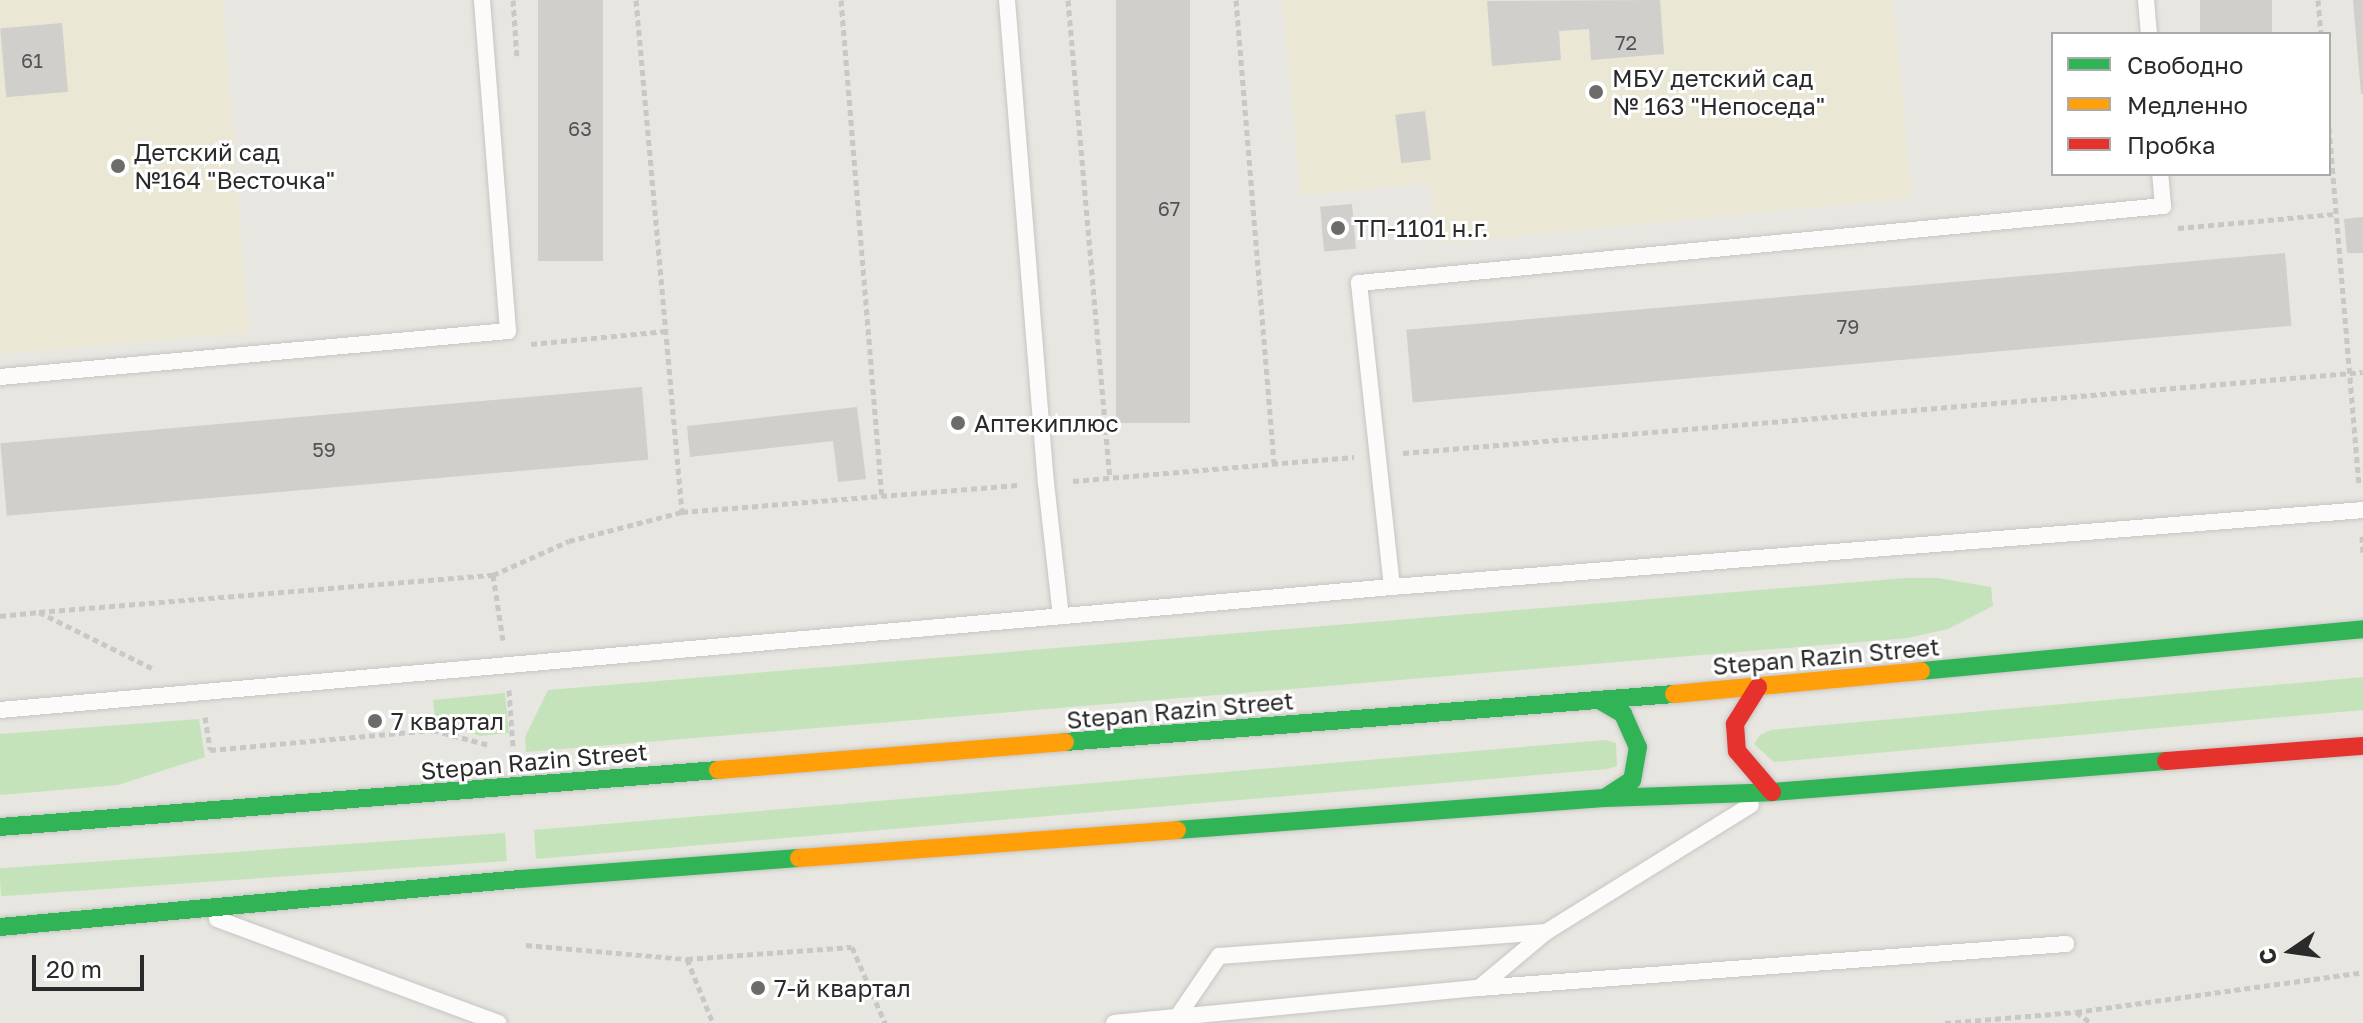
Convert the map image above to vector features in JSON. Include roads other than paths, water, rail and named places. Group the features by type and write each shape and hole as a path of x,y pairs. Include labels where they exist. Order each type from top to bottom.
{"main road":[{"name":"Stepan Razin Street","path":"0,827 1758,687 2363,629"},
{"path":"1758,687 1735,724 1737,751 1772,792"},
{"path":"1599,700 1623,714 1638,747 1632,780 1604,798"},
{"path":"0,927 520,879 1604,798 1772,792 2363,746"}],"lane":[{"path":"0,377 508,331 482,0"},
{"path":"1007,0 1046,483 1061,616"},
{"path":"2146,0 2149,32"},
{"path":"1392,587 1359,283 2163,206 2160,176"},
{"path":"0,710 1392,587 2362,510"},
{"path":"1479,988 1546,932 1772,792"},
{"path":"189,909 498,1023"},
{"path":"1178,1016 1219,956 1546,932"},
{"path":"1114,1023 1479,988 2066,944"}],"place":[{"name":"МБУ детский сад № 163 \"Непоседа\"","path":"1596,92"},
{"name":"Детский сад №164 \"Весточка\"","path":"118,166"},
{"name":"ТП-1101 н.г.","path":"1338,228"},
{"name":"Аптекиплюс","path":"958,423"},
{"name":"7 квартал","path":"375,721"},
{"name":"7-й квартал","path":"758,988"}]}
